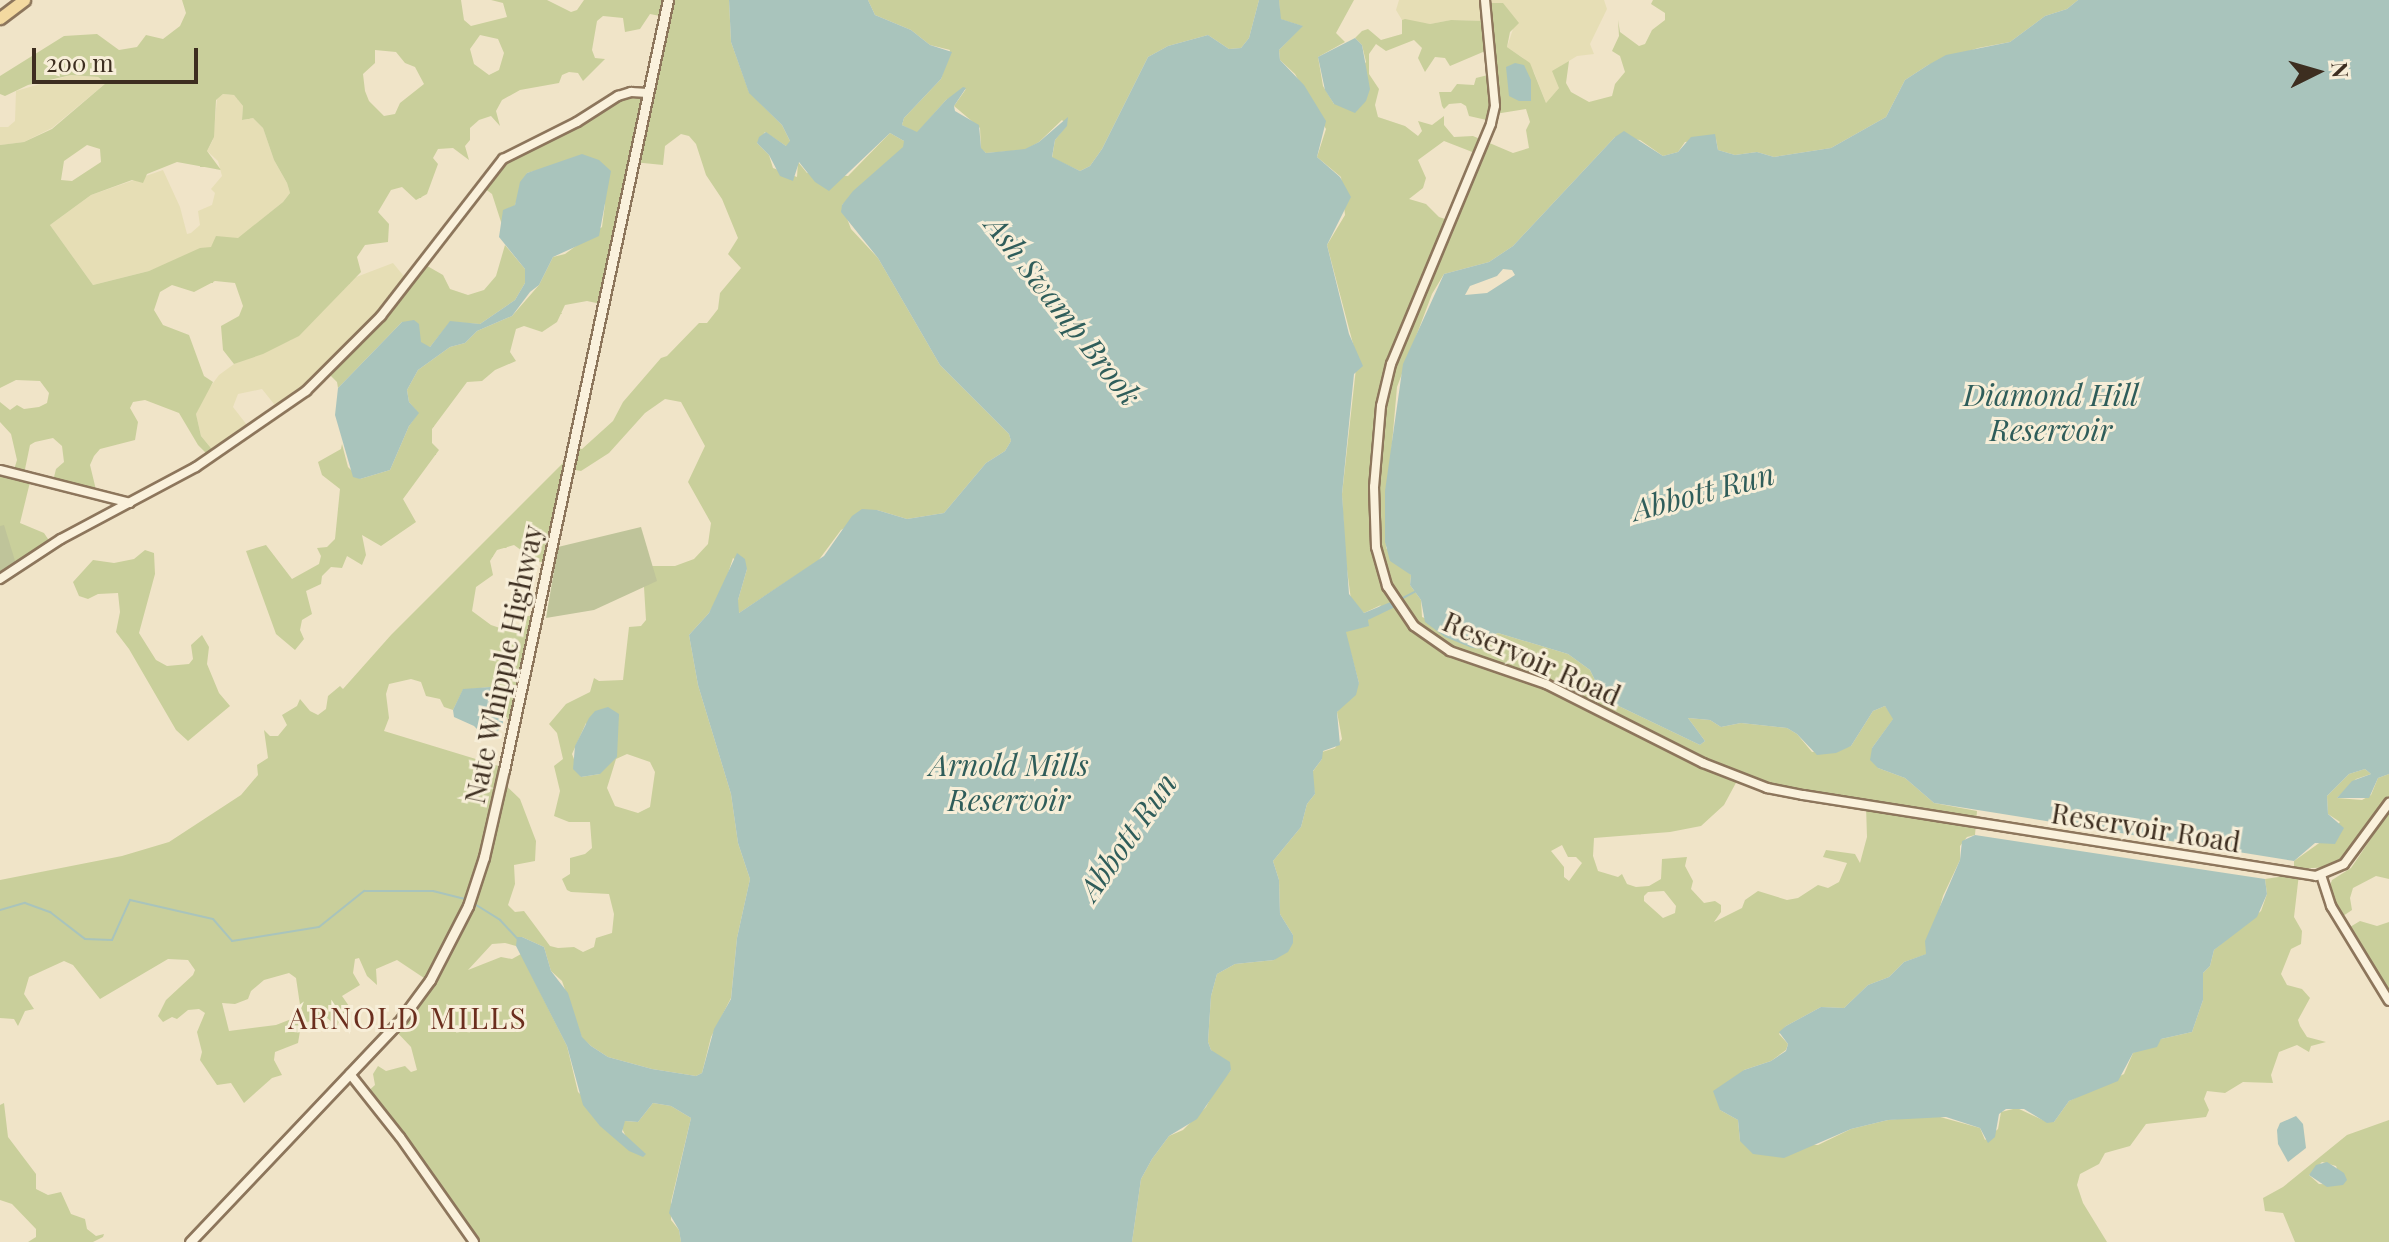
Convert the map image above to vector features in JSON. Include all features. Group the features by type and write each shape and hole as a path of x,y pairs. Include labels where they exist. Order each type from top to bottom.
{"main road":[{"path":"0,18 24,0"},
{"name":"Nate Whipple Highway","path":"190,1242 415,1001 470,901 510,744 668,0"}],"street":[{"name":"Reservoir Road","path":"1485,0 1494,102 1491,124 1391,364 1381,406 1374,527 1378,559 1392,598 1424,635 1450,651 1546,684 1737,778 1803,795 2316,876"},
{"path":"0,579 52,544 196,467 319,379 381,316 503,159 577,122 618,96 631,92 648,93"},
{"path":"0,470 130,503"},
{"path":"2389,803 2344,864 2316,876 2389,1001"},
{"path":"350,1074 400,1137 474,1242"}],"shaded area":[{"path":"1399,0 1604,0 1607,9 1590,44 1594,54 1577,56 1561,66 1559,88 1546,103 1534,72 1523,58 1507,47 1513,29 1486,21 1451,20 1430,24 1402,20 1396,10"},
{"path":"71,75 98,77 106,83 52,128 24,142 0,145 0,127 8,127 15,121 16,91"},
{"path":"223,94 234,95 243,106 242,120 253,118 263,128 290,193 238,239 220,237 211,247 149,271 93,285 50,225 91,195 163,170 180,207 187,234 191,233 200,225 198,211 212,205 215,193 211,189 222,176 218,161 207,151 213,140 217,99"},
{"path":"393,263 407,280 349,350 278,409 262,389 238,394 233,407 250,429 215,453 201,436 196,414 202,398 219,375 234,364 291,340 351,279"}],"green space":[{"path":"182,0 461,0 464,20 471,26 507,17 503,3 491,0 547,0 571,12 577,10 584,0 729,0 731,42 749,92 782,125 790,141 790,146 786,146 765,132 757,143 769,155 773,168 797,177 798,162 807,173 848,176 890,133 904,141 904,147 842,205 851,229 878,258 940,365 1009,434 1011,441 1005,451 986,463 944,513 907,519 877,510 841,530 818,561 739,613 736,612 738,600 747,569 733,558 723,589 709,613 689,635 698,685 731,794 738,843 750,879 737,938 731,998 711,1037 702,1073 696,1076 652,1069 608,1057 591,1046 582,1038 562,981 551,971 544,947 522,937 516,946 492,944 468,970 501,957 512,959 521,954 567,1046 578,1092 626,1137 621,1126 625,1121 638,1122 653,1103 671,1106 691,1118 671,1202 671,1220 679,1230 681,1242 470,1242 364,1095 375,1085 373,1074 378,1066 386,1071 405,1066 411,1072 417,1070 411,1047 393,1028 427,980 397,960 376,969 377,985 367,976 359,958 355,959 353,973 360,985 342,996 351,1009 341,1015 337,1027 324,1015 301,1025 298,1043 275,1052 274,1060 282,1075 272,1078 244,1103 231,1083 217,1085 200,1060 202,1052 197,1032 205,1013 199,1009 188,1010 177,1019 172,1017 163,1022 158,1016 166,1000 193,975 195,970 188,960 168,959 100,999 73,965 64,961 29,977 24,994 34,1009 25,1011 18,1026 14,1019 0,1018 0,880 122,856 169,842 241,795 258,775 257,765 268,758 264,730 270,736 278,736 287,725 282,715 297,706 300,699 318,715 326,709 328,696 340,686 343,689 391,635 565,461 572,447 582,449 613,421 623,402 661,358 667,356 699,323 707,323 718,309 720,293 741,268 728,254 738,238 722,199 706,175 696,144 689,136 681,134 665,146 663,165 633,162 601,304 587,301 565,305 557,322 542,332 524,326 516,329 510,352 516,361 495,370 482,381 467,382 432,429 432,443 439,450 403,499 416,522 381,546 362,535 366,555 362,565 347,556 342,568 331,567 322,576 321,584 306,591 312,614 302,620 300,630 304,639 295,650 276,634 246,551 266,545 292,579 319,564 321,556 317,548 327,547 335,539 340,489 322,475 318,462 341,449 342,444 348,467 360,479 390,470 418,413 409,402 407,390 418,370 450,347 465,343 477,331 512,316 539,285 553,257 565,254 602,227 605,204 545,168 527,173 515,205 502,225 492,194 480,185 501,159 617,96 645,94 660,16 650,14 640,29 625,32 623,18 603,16 597,21 592,50 595,58 605,59 583,81 578,73 569,72 562,75 559,83 520,90 502,100 496,111 500,126 491,116 479,120 470,128 470,140 465,146 469,160 453,148 438,149 433,158 438,164 427,194 416,200 402,187 391,190 378,212 389,224 388,242 365,245 357,257 361,272 299,336 234,364 223,350 221,326 239,316 243,306 235,283 215,281 194,292 172,285 160,292 154,310 163,325 189,335 204,376 213,382 196,414 201,436 215,453 210,457 198,445 179,413 145,400 133,402 130,408 138,422 135,440 100,449 94,456 90,465 97,494 53,481 56,469 64,462 62,446 53,438 35,442 30,445 24,474 31,478 20,523 44,533 52,545 0,579 0,470 13,473 17,460 11,434 0,422 0,402 10,410 17,405 24,409 39,407 47,403 49,393 40,381 16,380 0,388 0,145 24,142 52,129 106,83 98,77 71,75 28,85 5,96 0,94 0,76 64,36 97,34 119,50 137,47 146,35 163,39 180,26 186,13","holes":["480,35 498,39 504,53 499,70 489,75 474,64 470,49","375,50 396,52 405,63 415,67 424,84 400,103 395,114 384,116 369,101 363,74 375,63","223,94 234,95 243,106 242,120 253,118 263,128 290,193 283,202 238,238 216,236 211,247 200,248 149,271 93,285 50,225 91,195 132,180 143,183 147,174 177,162 221,170 207,151 214,137 216,100","87,145 100,149 101,162 72,181 61,180 64,161","665,399 681,402 705,446 688,482 711,523 708,544 694,559 675,566 649,566 644,587 646,620 641,626 629,627 623,680 599,681 594,678 590,692 566,704 549,724 557,733 563,759 554,766 560,791 554,816 569,822 590,822 592,848 585,854 570,858 570,874 562,879 571,892 609,894 614,914 612,933 596,938 594,947 583,952 574,947 550,946 524,911 515,912 508,905 515,884 514,865 535,861 536,841 520,799 500,780 502,767 384,731 389,718 386,694 389,684 411,679 421,682 426,696 440,699 444,707 453,710 463,690 489,687 503,696 503,717 507,717 510,729 535,616 527,616 516,627 503,629 491,625 472,611 476,587 493,575 490,561 497,550 514,545 536,561 546,563 569,469 581,471 609,453 645,413","586,723 600,774 581,777 572,754","627,754 650,762 655,772 650,807 638,813 615,806 607,788 616,759","289,973 296,978 300,1005 294,1018 276,1025 229,1031 222,1003 235,1004 248,999 251,991 264,980"]},
{"path":"868,0 1259,0 1249,38 1241,48 1229,49 1208,35 1168,46 1148,57 1102,149 1090,166 1080,171 1052,158 1055,140 1067,125 1062,120 1039,142 1025,150 986,153 981,149 980,128 954,106 966,89 946,100 917,133 902,125 904,118 941,79 950,50 930,45 911,30 875,15"},
{"path":"1279,0 1354,0 1336,33 1345,42 1318,57 1323,86 1334,104 1366,62 1362,45 1355,38 1362,31 1368,29 1381,40 1402,34 1402,20 1405,19 1430,24 1451,20 1486,21 1485,3 1503,3 1519,23 1510,32 1507,47 1530,63 1546,103 1559,88 1552,71 1569,61 1566,83 1571,92 1589,102 1612,96 1615,84 1625,72 1620,56 1612,51 1619,36 1618,20 1620,32 1639,46 1645,44 1652,30 1665,20 1665,13 1651,4 1653,0 2078,0 2067,9 2045,16 2010,42 1978,48 1928,65 1905,80 1886,117 1831,148 1774,157 1757,152 1735,155 1718,150 1716,139 1685,142 1678,152 1663,156 1640,140 1615,137 1513,246 1489,262 1444,274 1432,294 1397,387 1385,523 1386,548 1411,575 1410,585 1421,600 1422,617 1489,644 1489,636 1498,633 1568,654 1590,670 1604,699 1700,745 1705,741 1688,718 1710,720 1721,727 1741,723 1787,728 1797,734 1812,752 1851,746 1873,711 1885,706 1894,718 1872,748 1878,768 1905,778 1934,803 1977,811 1975,835 1967,837 1960,846 1960,860 1943,896 1927,954 1904,962 1889,977 1868,985 1844,1008 1821,1007 1786,1026 1779,1034 1788,1044 1786,1050 1771,1061 1744,1070 1720,1110 1738,1120 1740,1141 1818,1145 1851,1129 1888,1120 1933,1115 1980,1128 1985,1140 1998,1129 2001,1112 2017,1108 2047,1122 2054,1122 2069,1101 2124,1074 2133,1053 2161,1039 2192,1032 2203,1000 2203,973 2210,966 2214,950 2261,911 2267,894 2265,879 2299,874 2294,917 2302,931 2301,944 2291,949 2281,974 2287,985 2302,989 2310,998 2298,1020 2307,1037 2326,1042 2311,1046 2309,1052 2297,1045 2279,1052 2271,1075 2273,1083 2243,1082 2225,1093 2207,1091 2204,1099 2209,1110 2206,1117 2146,1124 2130,1146 2105,1153 2099,1164 2080,1174 2077,1185 2083,1203 2107,1242 1132,1242 1141,1179 1152,1159 1169,1136 1183,1130 1206,1107 1231,1070 1211,1050 1208,1042 1211,996 1217,974 1235,964 1274,960 1293,935 1280,914 1279,880 1273,861 1301,827 1307,804 1315,794 1311,774 1322,759 1322,752 1335,748 1342,739 1337,712 1359,683 1345,632 1368,620 1381,605 1364,613 1351,600 1345,554 1342,494 1357,359 1327,245 1345,215 1341,177 1317,157 1326,129 1295,74 1280,60 1279,50 1302,26 1280,19","holes":["1414,40 1422,48 1418,58 1425,72 1435,57 1445,58 1450,66 1490,49 1492,74 1476,78 1474,85 1457,84 1451,92 1439,92 1442,106 1444,109 1449,104 1461,103 1466,106 1469,116 1491,121 1495,114 1526,109 1530,122 1526,130 1529,148 1513,153 1473,136 1454,137 1444,125 1444,116 1432,125 1418,121 1422,131 1418,136 1405,126 1378,117 1375,105 1379,89 1369,74 1369,54 1376,44 1386,51","1444,141 1480,155 1451,221 1439,217 1426,204 1409,199 1423,188 1426,178 1418,160","1738,779 1866,806 1867,837 1860,863 1855,854 1826,850 1823,857 1847,863 1839,882 1828,888 1818,885 1798,898 1787,900 1758,891 1745,900 1742,908 1714,922 1721,912 1721,905 1715,901 1704,903 1691,889 1693,881 1685,866 1687,857 1662,859 1661,879 1649,886 1636,887 1627,884 1622,874 1618,877 1598,871 1593,856 1594,838 1670,832 1701,826 1724,805","1562,845 1568,857 1576,857 1582,863 1569,881 1564,877 1564,867 1551,851","1664,891 1676,906 1675,913 1663,918 1644,901 1648,892"]},
{"path":"505,245 525,269 525,283 515,300 480,324 450,322 430,347 424,346 402,322 338,388 337,382 327,372 422,263 443,275 450,289 468,295 484,290 496,276"},
{"path":"4,525 16,564 0,575 0,526"},
{"path":"641,527 657,581 594,610 546,618 558,547"},
{"path":"145,550 154,553 155,574 139,633 156,660 167,666 189,664 193,659 191,645 202,635 209,647 207,664 219,693 230,706 188,741 176,730 116,632 120,612 118,593 98,594 88,599 79,596 73,582 93,560 114,563 134,559"},
{"path":"2365,769 2371,774 2356,779 2337,798 2362,800 2371,795 2378,778 2389,774 2389,796 2365,831 2342,861 2331,867 2294,869 2294,861 2322,841 2340,822 2328,814 2327,796 2349,774"},
{"path":"2389,812 2389,879 2376,876 2353,888 2350,898 2352,910 2343,916 2328,891 2332,880 2351,868"},
{"path":"2360,921 2377,926 2389,922 2389,992 2350,927"},
{"path":"4,1103 8,1137 36,1174 36,1189 48,1195 61,1192 71,1214 85,1219 87,1229 96,1236 104,1234 103,1237 93,1242 28,1242 36,1237 36,1229 12,1204 0,1200 0,1105"},
{"path":"2389,1120 2389,1242 2295,1242 2283,1213 2265,1211 2263,1198 2283,1187 2347,1135","holes":["2322,1162 2336,1166 2343,1185 2319,1184 2309,1175"]}],"water":[{"name":"Arnold Mills Reservoir","path":"729,0 868,0 875,15 911,30 930,45 952,52 941,79 904,118 902,125 917,132 946,100 963,87 966,88 954,106 955,111 979,125 981,148 986,153 1025,149 1039,142 1068,117 1067,126 1055,140 1052,157 1080,171 1090,166 1102,149 1148,57 1168,46 1208,35 1229,49 1241,48 1249,38 1259,0 1279,0 1281,19 1303,26 1279,50 1280,60 1304,85 1326,121 1317,157 1340,177 1351,197 1327,245 1349,334 1363,366 1354,374 1342,494 1349,594 1364,613 1393,601 1395,607 1368,620 1369,626 1346,632 1359,683 1356,695 1337,712 1340,745 1323,751 1322,759 1313,771 1315,794 1307,804 1301,827 1273,861 1279,880 1280,914 1293,935 1293,943 1288,952 1274,960 1235,964 1217,974 1211,996 1208,1042 1211,1050 1230,1062 1231,1070 1197,1119 1169,1136 1152,1159 1141,1179 1132,1242 681,1242 679,1230 669,1213 691,1118 671,1106 653,1103 638,1122 625,1121 622,1132 646,1154 643,1157 629,1151 600,1126 583,1105 567,1046 516,946 517,937 522,937 544,947 551,971 568,993 582,1037 591,1046 608,1057 652,1069 696,1076 702,1073 714,1029 731,999 737,938 750,879 738,843 731,794 698,685 689,635 709,613 737,553 745,559 747,569 738,600 739,613 824,556 852,516 862,509 907,519 944,513 986,463 1005,451 1011,441 1009,434 940,365 878,258 841,212 842,205 853,191 903,147 904,141 890,133 829,191 815,182 799,162 793,181 780,176 769,155 757,143 766,132 786,146 790,141 782,125 749,93 731,42"},
{"name":"Diamond Hill Reservoir","path":"2078,0 2389,0 2389,774 2378,778 2369,798 2337,798 2352,781 2371,774 2365,769 2349,774 2327,796 2328,814 2344,828 2335,844 2315,843 2294,861 1934,803 1905,778 1878,768 1870,760 1872,748 1893,719 1885,706 1873,711 1851,746 1836,753 1817,755 1787,728 1741,723 1721,727 1710,720 1688,718 1705,741 1700,745 1604,699 1590,670 1568,654 1498,633 1489,636 1486,649 1472,648 1445,637 1425,622 1421,600 1410,585 1411,575 1390,561 1385,542 1385,491 1403,364 1444,274 1489,262 1513,246 1624,131 1663,156 1678,152 1691,137 1715,134 1718,150 1735,155 1757,152 1774,157 1831,148 1886,117 1905,80 1928,65 1946,55 2010,42 2045,16 2067,9","holes":["1503,269 1512,270 1515,275 1487,293 1465,295 1470,286 1497,276"]},
{"path":"1355,38 1362,45 1370,89 1366,101 1355,113 1334,104 1325,90 1318,57"},
{"path":"1515,63 1524,65 1531,80 1531,101 1519,101 1509,96 1506,67"},
{"path":"582,154 599,160 611,171 599,236 553,257 539,285 512,316 477,331 465,343 450,347 418,370 407,390 409,402 419,413 409,426 390,470 360,479 353,477 335,415 338,388 402,322 414,320 419,324 421,342 430,347 450,321 480,324 515,300 525,283 525,269 499,237 503,210 515,205 520,182 527,173"},
{"path":"499,687 503,696 503,725 492,738 485,737 474,726 454,717 453,710 463,689"},
{"path":"608,707 619,714 617,757 600,774 581,777 573,769 575,746 589,718 595,711"},
{"path":"1975,835 2265,879 2267,894 2257,917 2214,950 2210,966 2203,973 2203,1000 2192,1032 2161,1039 2157,1047 2133,1053 2118,1081 2069,1101 2054,1122 2047,1123 2024,1109 2006,1109 1999,1114 1995,1137 1988,1143 1980,1128 1946,1117 1888,1120 1851,1129 1784,1158 1753,1154 1740,1141 1738,1120 1720,1110 1713,1091 1744,1070 1771,1061 1786,1051 1788,1044 1779,1032 1786,1026 1821,1007 1844,1008 1868,985 1889,977 1904,962 1926,954 1925,941 1960,860 1962,841"},
{"path":"2296,1116 2303,1124 2306,1148 2288,1162 2278,1144 2277,1130 2280,1123"},
{"path":"2327,1162 2344,1173 2347,1180 2343,1185 2327,1187 2309,1175 2316,1165"}],"waterway":[{"name":"Abbott Run","path":"1401,599 1416,591"},
{"name":"Abbott Run","path":"0,910 25,903 50,912 85,939 112,940 130,900 213,919 232,941 319,927 364,891 433,891 468,900"},
{"name":"Abbott Run","path":"473,903 500,920 518,939"}],"district":[{"name":"ARNOLD MILLS","path":"408,1017"}],"water label":[{"name":"Ash Swamp Brook","path":"1064,310"}]}
